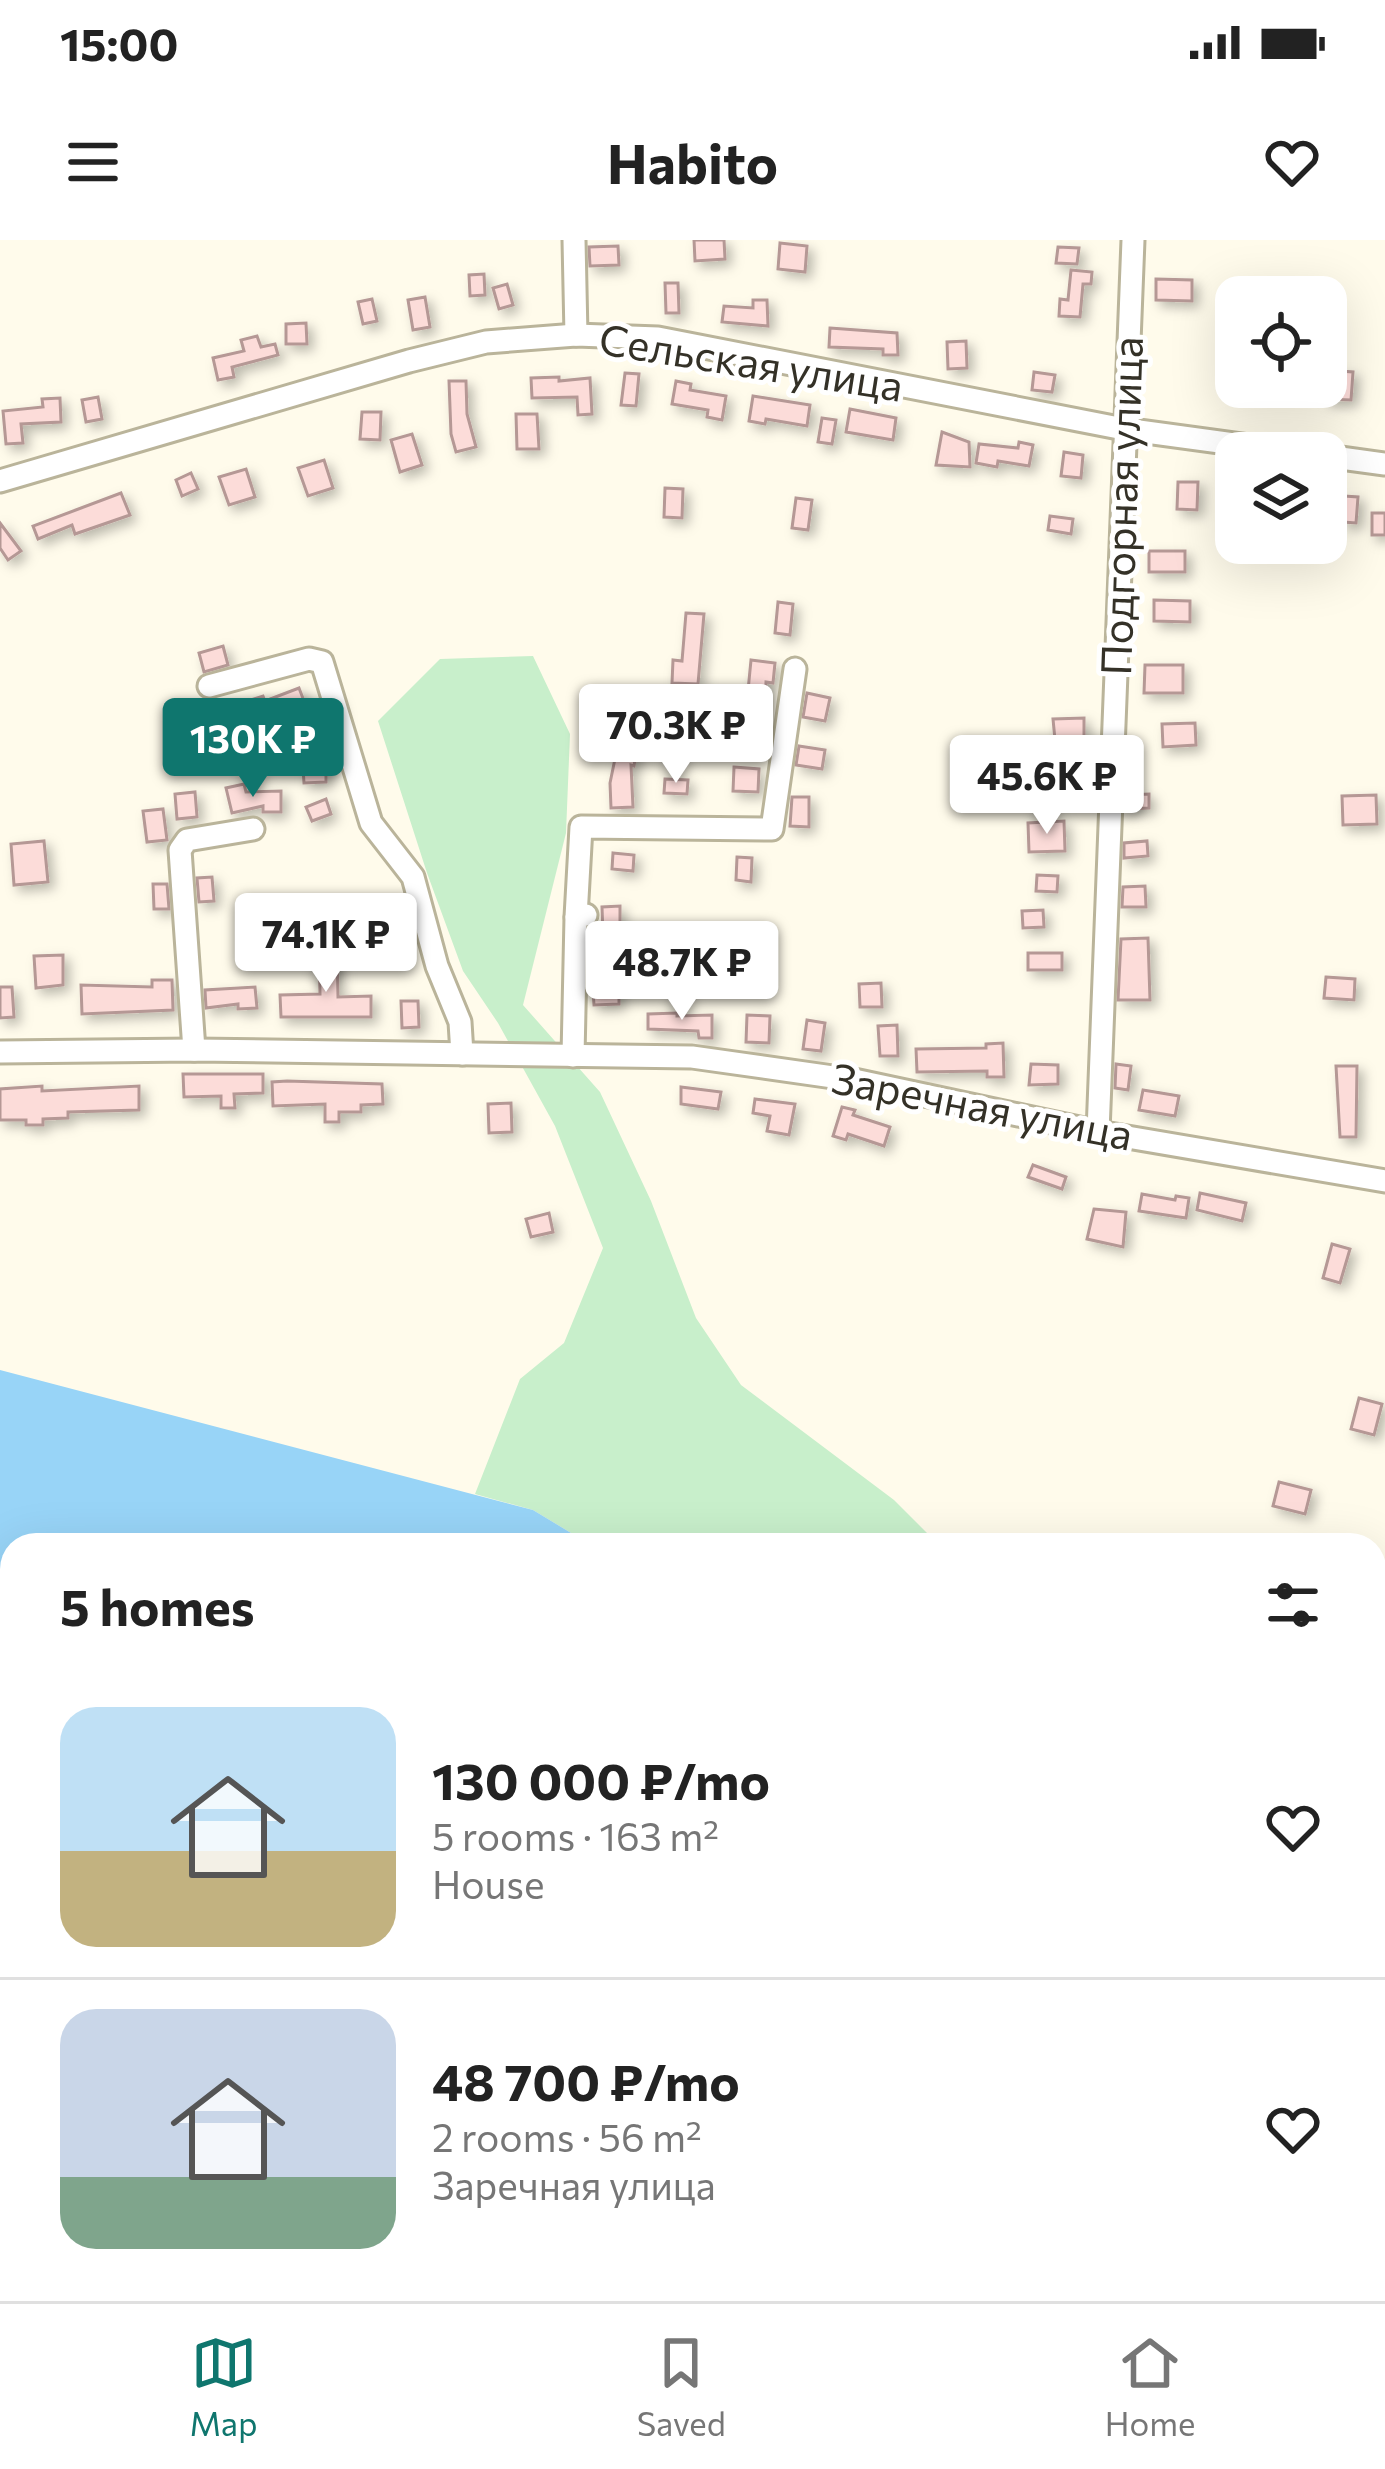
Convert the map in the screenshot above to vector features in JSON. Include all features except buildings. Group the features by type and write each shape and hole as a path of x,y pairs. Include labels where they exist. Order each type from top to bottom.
{"street":[{"path":"574,240 576,335"},
{"name":"Подгорная улица","path":"1098,1132 1133,240"},
{"name":"Сельская улица","path":"0,481 409,361 486,342 576,335 658,338 1124,429 1215,441"},
{"path":"1347,459 1385,464"},
{"path":"209,686 309,659 322,662 371,823 412,877 436,966 460,1022 462,1054"},
{"path":"573,1056 581,827 772,829 794,669"},
{"path":"194,1050 180,850 187,840 253,829"},
{"name":"Заречная улица","path":"0,1052 692,1057 854,1080 1098,1132 1385,1181"}],"green space":[{"path":"533,656 570,734 566,833 523,1005 600,1092 651,1201 696,1318 741,1385 894,1500 927,1533 571,1533 533,1510 475,1494 520,1379 564,1343 603,1248 555,1126 463,971 378,721 440,659"}],"water":[{"path":"0,1370 533,1510 571,1533 0,1533"}]}
